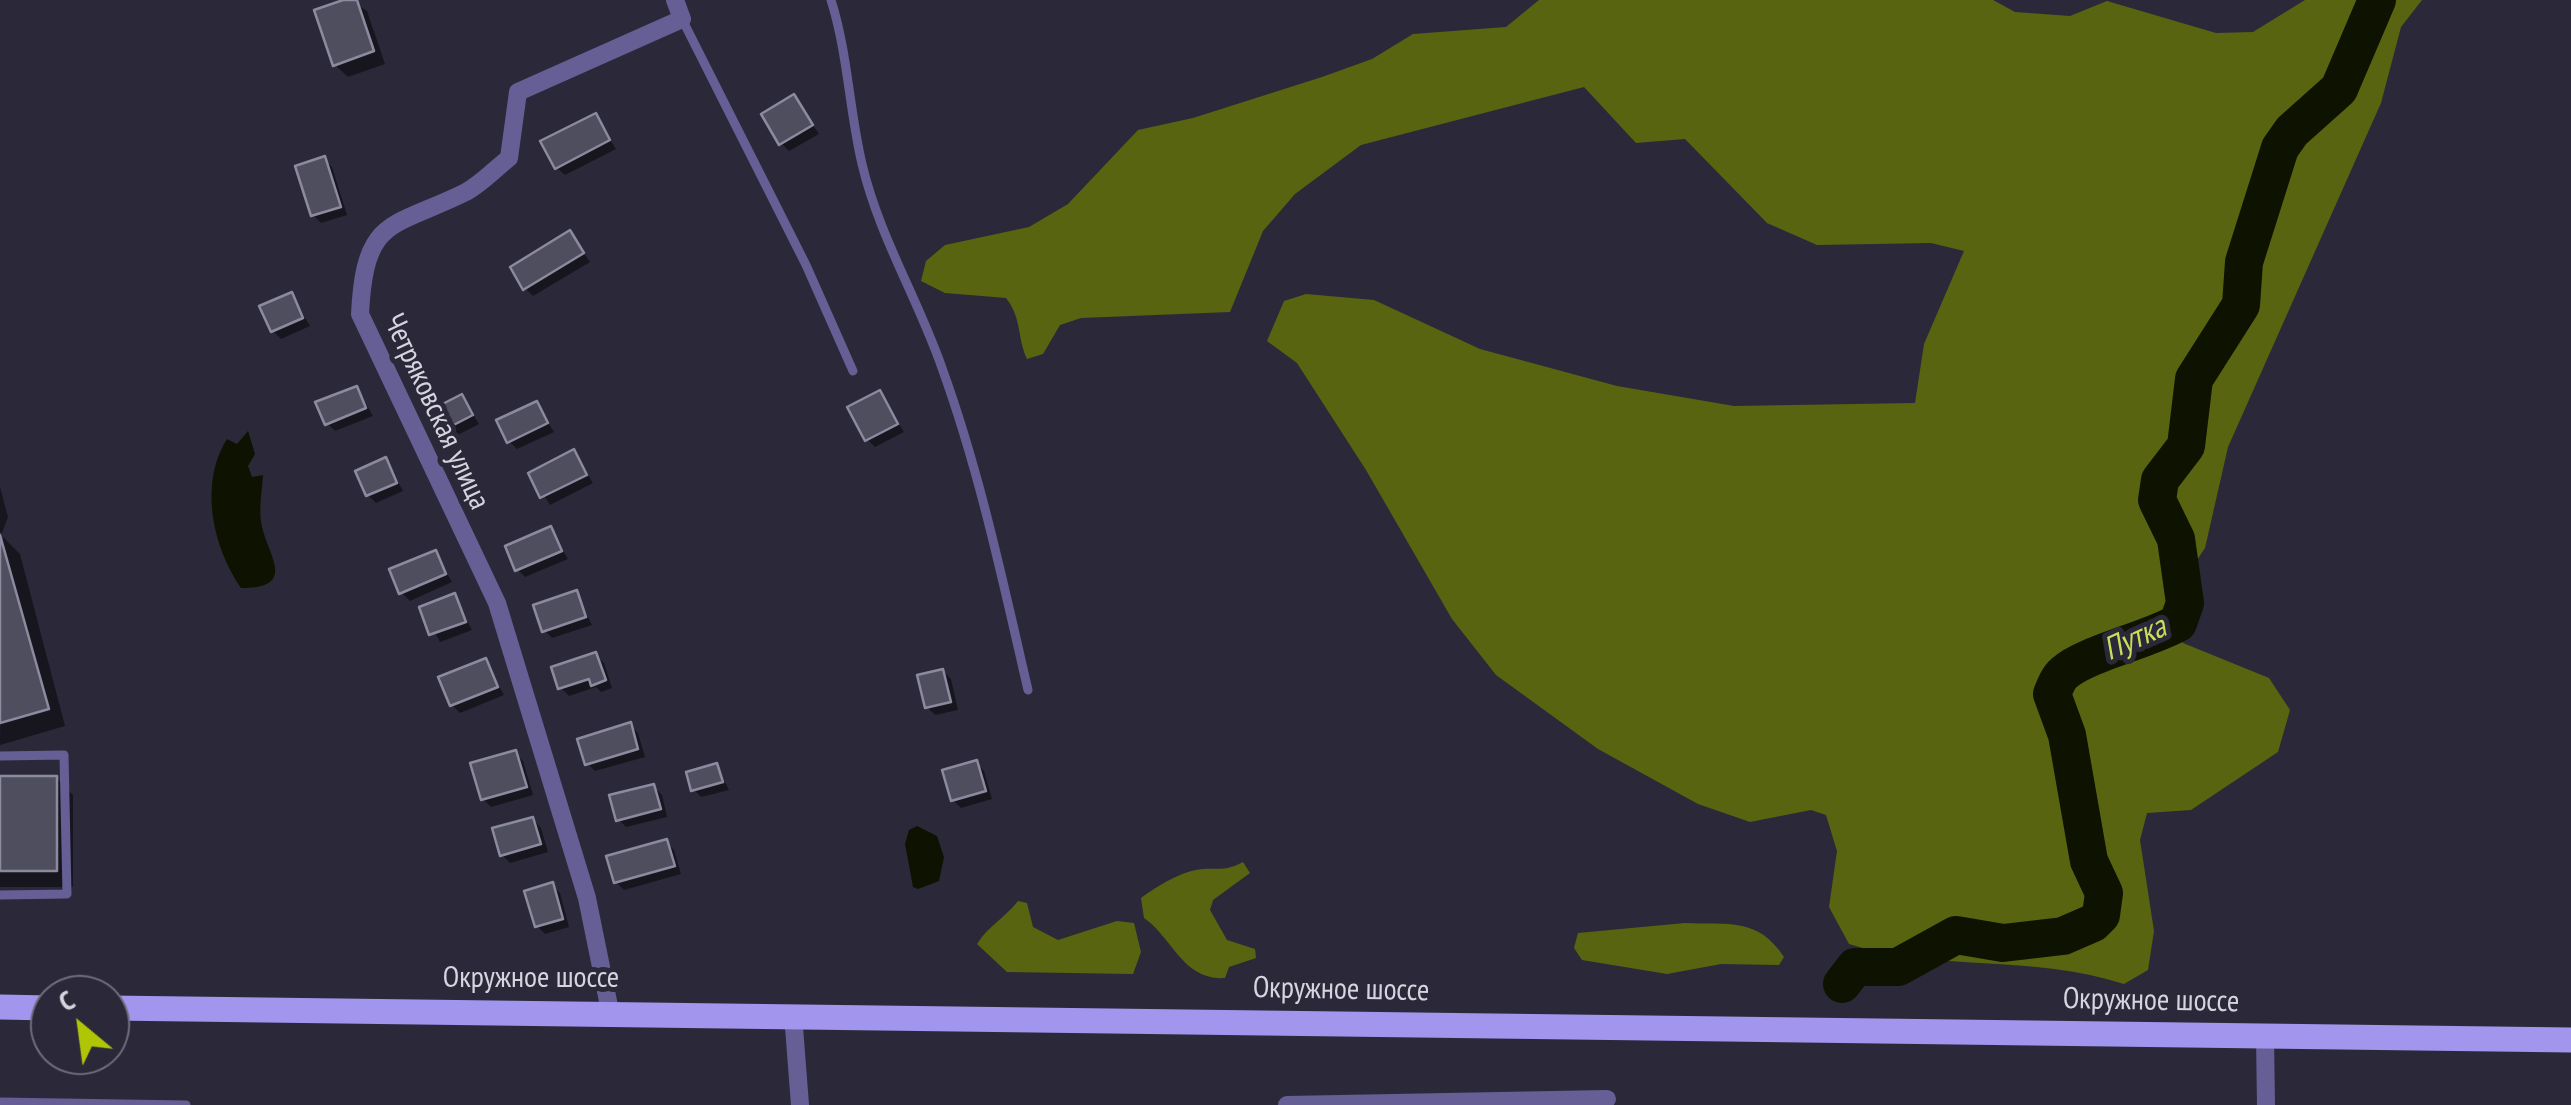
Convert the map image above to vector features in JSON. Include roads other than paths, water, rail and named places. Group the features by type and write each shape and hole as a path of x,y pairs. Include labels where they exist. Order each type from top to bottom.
{"main road":[{"path":"0,1007 30,1008"},
{"name":"Окружное шоссе","path":"130,1008 610,1011 2571,1040"}],"street":[{"path":"675,0 682,19"},
{"name":"Четряковская улица","path":"610,1011 587,898 497,603 360,314 362,270 388,224 470,190 508,158 518,92 682,19"},
{"path":"792,1014 800,1105"},
{"path":"2265,1036 2266,1105"},
{"path":"1287,1105 1607,1099"}],"lane":[{"path":"831,0 844,42 862,164 896,265 942,366 987,510 1028,690"},
{"path":"682,19 806,264 853,370"},
{"path":"0,756 64,755 67,894 0,895"},
{"path":"0,997 30,1005"},
{"path":"0,1102 186,1105"}],"waterway":[{"name":"Путка","path":"1842,984 1855,967 1898,967 1956,935 2003,943 2063,936 2093,923 2101,915 2104,893 2089,861 2067,735 2052,694 2060,677 2074,666 2178,623 2185,603 2176,539 2157,500 2160,480 2186,446 2194,379 2241,305 2244,262 2280,148 2292,131 2339,89 2377,0"}]}
